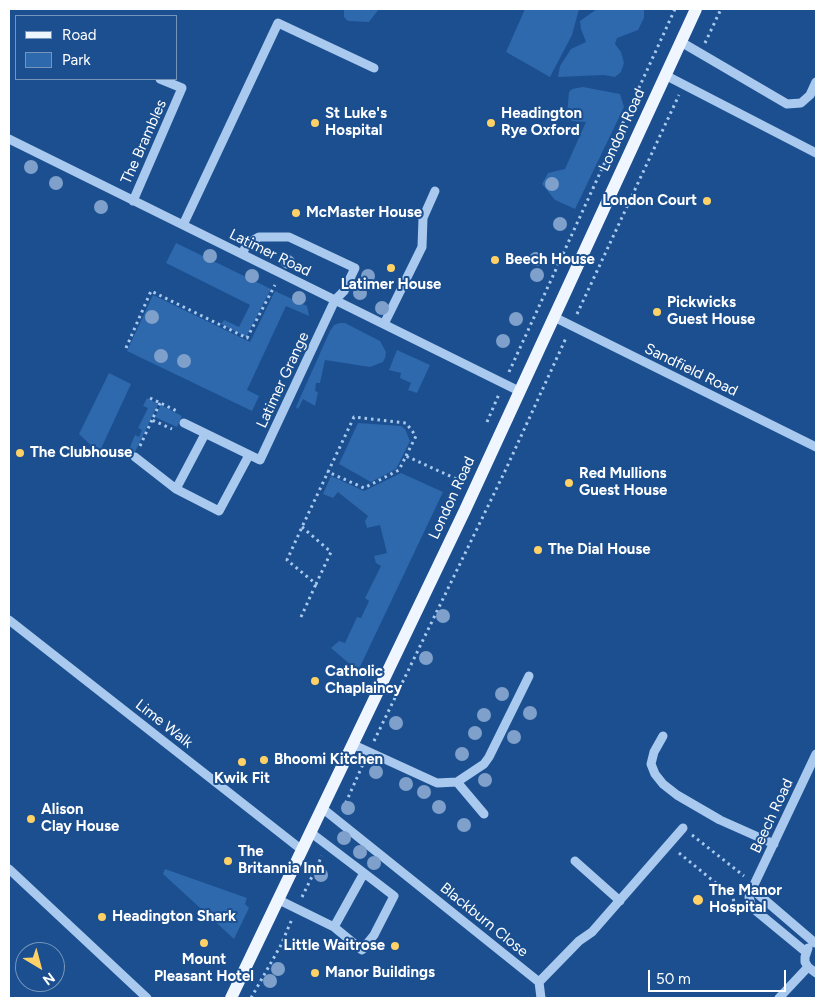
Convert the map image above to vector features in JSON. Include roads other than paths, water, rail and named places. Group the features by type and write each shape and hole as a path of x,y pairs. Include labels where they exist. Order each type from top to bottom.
{"main road":[{"name":"London Road","path":"231,998 310,832 354,745 475,488 696,9"}],"street":[{"path":"183,225 278,23 374,68"},
{"path":"681,42 788,104 801,103 810,95 816,82"},
{"path":"665,75 816,153"},
{"name":"The Brambles","path":"133,201 182,88 162,80"},
{"name":"Latimer Road","path":"9,139 519,391"},
{"path":"384,324 422,247 423,218 435,191"},
{"path":"242,254 247,244 259,237 289,237 355,268 344,291 335,300"},
{"name":"Latimer Grange","path":"249,455 260,460 335,300"},
{"name":"Sandfield Road","path":"554,317 816,446"},
{"path":"135,457 176,489 219,511 249,455 184,423"},
{"path":"176,489 205,434"},
{"name":"Lime Walk","path":"9,620 302,850"},
{"path":"354,745 437,783 457,782 484,764 489,757 529,676"},
{"path":"663,736 654,752 651,764 662,784 720,820 774,844"},
{"name":"Beech Road","path":"755,883 816,754"},
{"path":"457,782 484,814"},
{"name":"Blackburn Close","path":"322,808 539,982"},
{"path":"541,998 539,982 579,941 592,932 683,828"},
{"path":"278,900 334,927 362,950 374,935 394,896 310,832"},
{"path":"575,861 620,901"},
{"path":"9,869 147,998"},
{"path":"334,927 364,873"},
{"path":"806,952 755,910 749,897 755,883 815,942 806,952 805,957 808,967 816,973"},
{"path":"779,998 808,967"}],"place":[{"name":"St Luke's Hospital","path":"315,123"},
{"name":"Headington Rye Oxford","path":"491,123"},
{"name":"London Court","path":"707,201"},
{"name":"McMaster House","path":"296,213"},
{"name":"Beech House","path":"495,260"},
{"name":"Latimer House","path":"391,268"},
{"name":"Pickwicks Guest House","path":"657,312"},
{"name":"The Clubhouse","path":"20,453"},
{"name":"Red Mullions Guest House","path":"569,483"},
{"name":"The Dial House","path":"538,550"},
{"name":"Catholic Chaplaincy","path":"315,681"},
{"name":"Bhoomi Kitchen","path":"264,760"},
{"name":"Kwik Fit","path":"242,762"},
{"name":"Alison Clay House","path":"31,819"},
{"name":"The Britannia Inn","path":"228,861"},
{"name":"The Manor Hospital","path":"698,900"},
{"name":"Headington Shark","path":"102,917"},
{"name":"Mount Pleasant Hotel","path":"204,943"},
{"name":"Little Waitrose","path":"395,946"},
{"name":"Manor Buildings","path":"315,973"}]}
